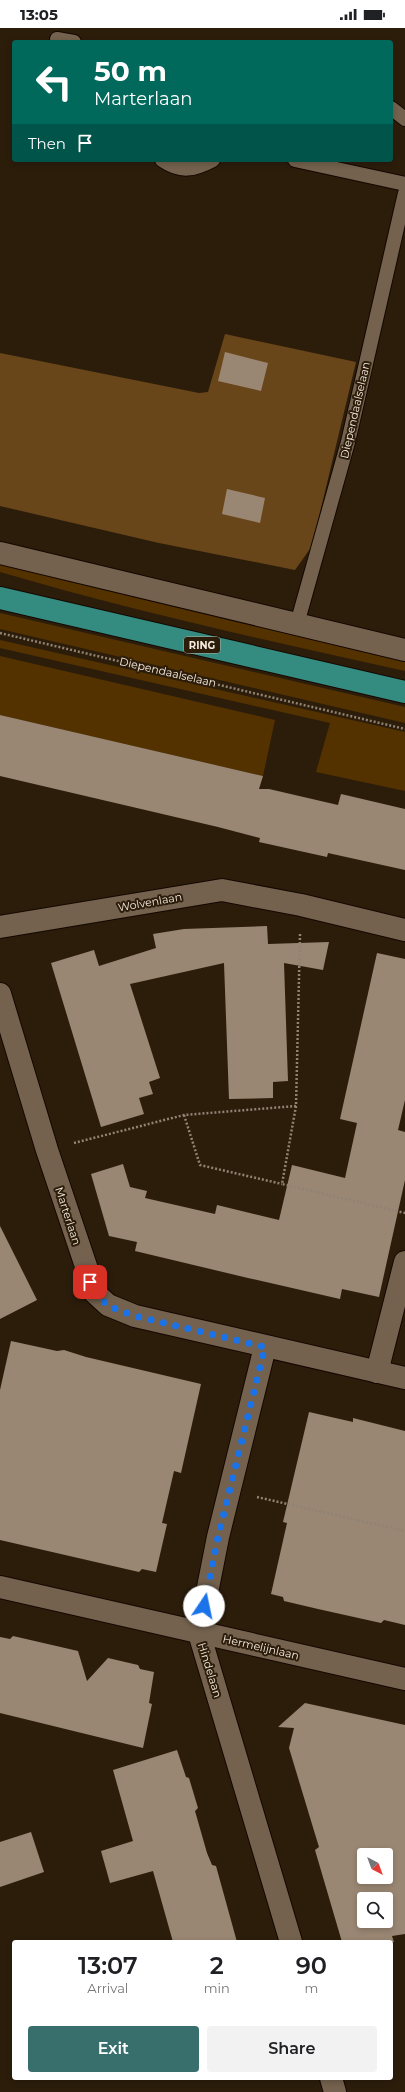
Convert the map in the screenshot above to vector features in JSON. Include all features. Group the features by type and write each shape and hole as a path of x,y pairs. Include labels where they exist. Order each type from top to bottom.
{"main road":[{"name":"RING","path":"0,598 405,692"}],"street":[{"path":"0,553 405,650"},
{"name":"Wolvenlaan","path":"0,927 222,890 301,905 405,930"},
{"name":"Marterlaan","path":"0,994 47,1150 95,1292 108,1306 135,1316 405,1378"},
{"path":"377,1372 405,1262"},
{"name":"Hindelaan","path":"265,1347 229,1490 199,1633 290,1940"},
{"name":"Hermelijnlaan","path":"0,1587 405,1679"},
{"path":"332,2080 335,2092"}],"lane":[{"path":"57,39 63,40"},
{"path":"393,110 405,119"},
{"path":"165,162 172,167 196,168 209,162"},
{"path":"304,162 405,184"},
{"name":"Diependaalselaan","path":"297,624 348,442 405,193"}],"path":[{"name":"Diependaalselaan","path":"0,633 405,729"},
{"path":"282,1184 296,1106 301,905"},
{"path":"47,1150 184,1114 296,1106"},
{"path":"184,1114 200,1165 405,1213"},
{"path":"229,1490 405,1531"}],"shaded area":[{"path":"225,334 356,362 312,546 295,570 159,543 0,506 0,353 199,393 208,392"},
{"path":"0,560 405,657 405,671 201,625 100,600 0,572"},
{"path":"0,613 405,707 405,723 0,629"},
{"path":"0,640 405,732 405,791 316,772 330,723 0,648"},
{"path":"0,656 275,720 263,776 0,715"}],"building":[{"path":"225,352 268,363 261,391 218,381"},
{"path":"227,489 265,498 260,523 222,514"},
{"path":"0,715 263,776 259,789 269,789 338,805 341,794 405,809 405,870 328,853 327,857 259,842 260,838 218,827 0,776"},
{"path":"267,926 268,944 329,942 323,970 284,963 288,1081 273,1082 273,1098 229,1099 224,963 130,984 160,1078 149,1082 153,1094 139,1098 144,1114 101,1127 51,963 94,950 99,966 156,948 153,934 184,929"},
{"path":"377,953 405,959 405,1100 398,1130 405,1132 405,1180 379,1297 342,1289 340,1299 135,1251 137,1242 109,1236 91,1174 123,1164 130,1187 147,1191 145,1198 215,1214 217,1205 279,1220 292,1165 345,1178 357,1123 340,1119"},
{"path":"0,1226 37,1300 0,1319"},
{"path":"11,1341 57,1351 64,1350 86,1357 201,1384 181,1473 174,1471 162,1523 167,1524 156,1572 142,1569 139,1572 0,1540 0,1390"},
{"path":"309,1412 353,1422 353,1418 405,1431 405,1625 384,1620 381,1623 318,1609 284,1601 283,1597 271,1594 287,1523 283,1522"},
{"path":"13,1636 78,1651 87,1681 108,1658 138,1665 140,1669 154,1672 149,1703 152,1704 143,1748 0,1713 0,1637 10,1639"},
{"path":"305,1703 405,1725 405,1934 392,1936 394,1942 393,1940 341,1940 315,1850 319,1847 289,1748 294,1728 278,1727"},
{"path":"177,1750 186,1777 189,1778 198,1808 195,1811 207,1853 212,1865 216,1866 236,1940 172,1940 153,1871 110,1883 101,1851 133,1841 113,1770"},
{"path":"31,1832 44,1872 0,1887 0,1842"}],"route":[{"path":"90,1282 95,1292 108,1306 135,1316 265,1347 229,1490 204,1606"}]}
